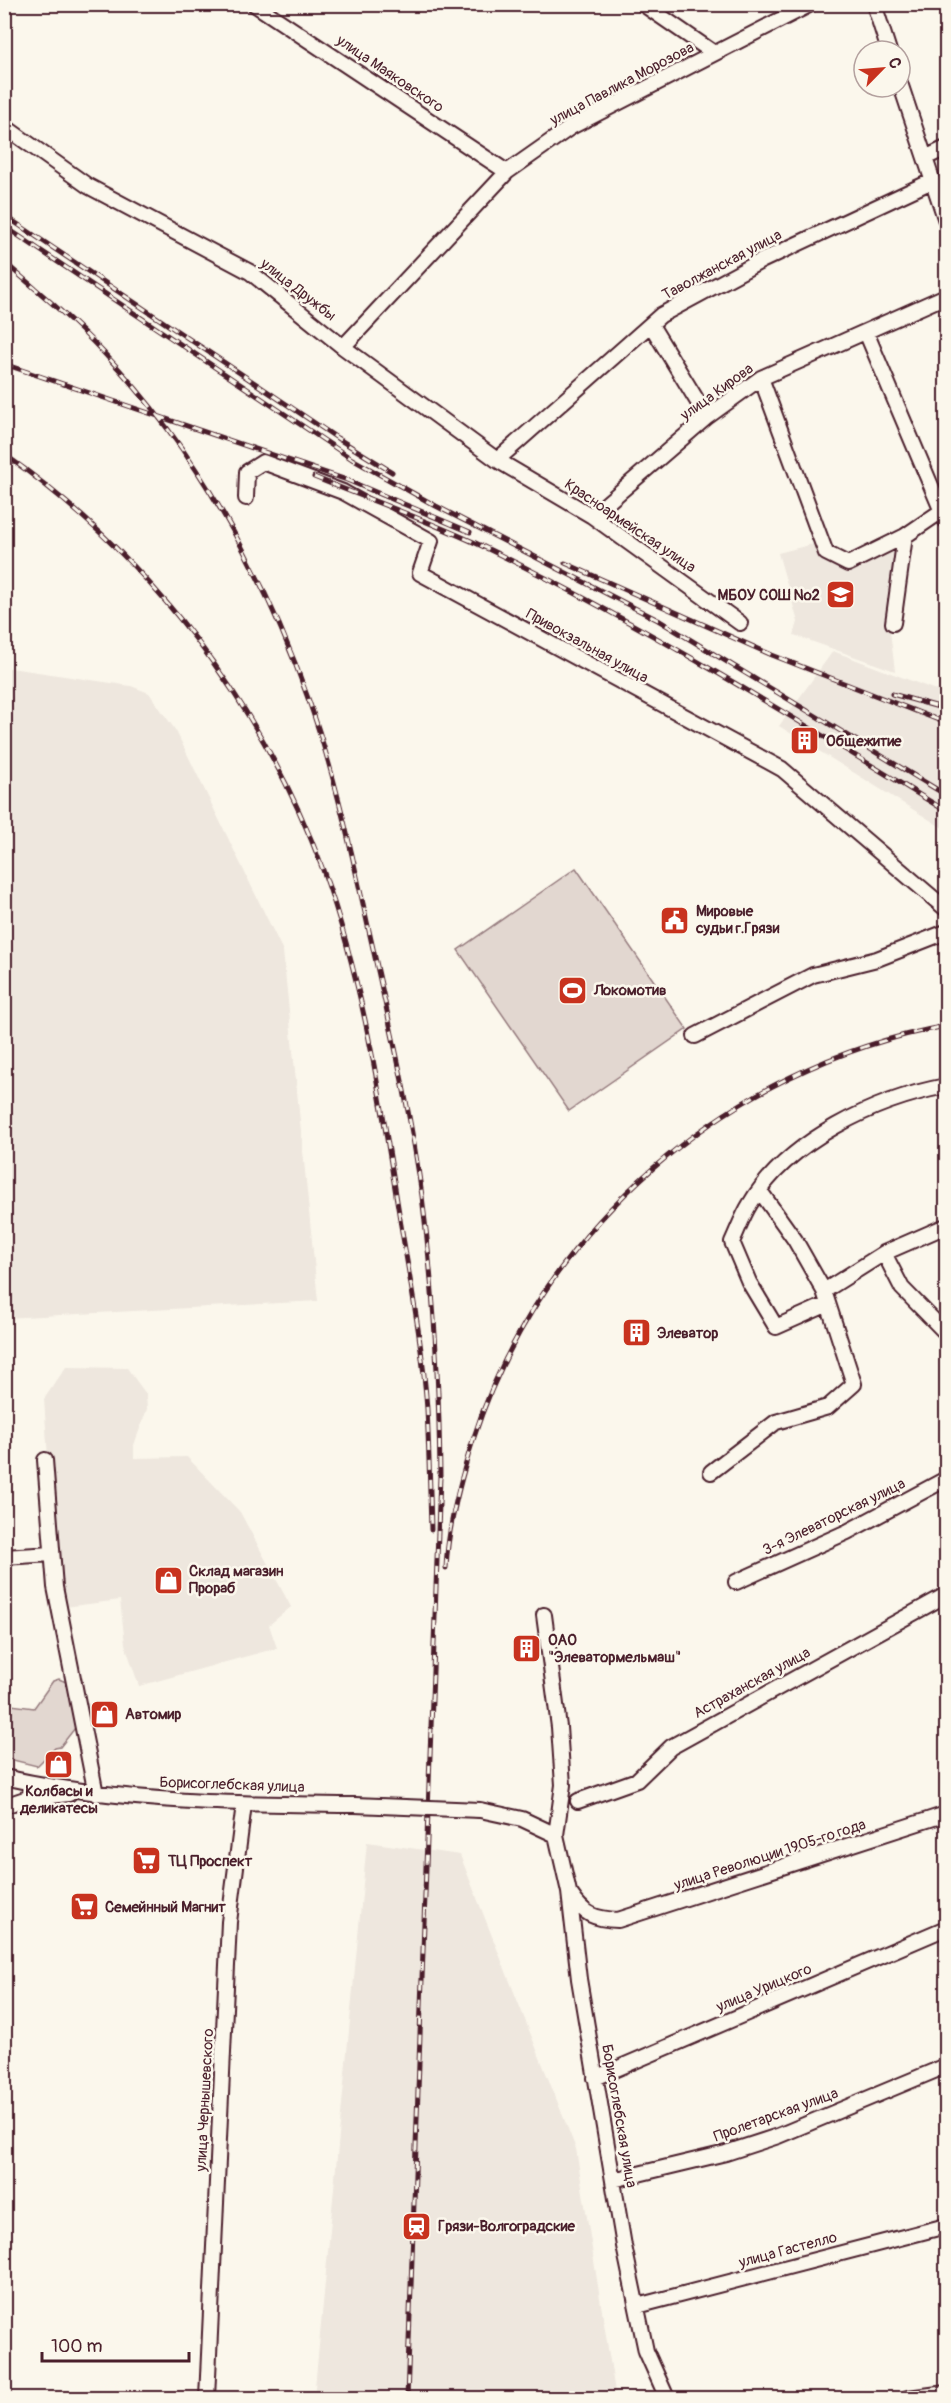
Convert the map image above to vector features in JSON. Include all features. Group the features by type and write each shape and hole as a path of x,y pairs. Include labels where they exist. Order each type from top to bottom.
{"street":[{"name":"улица Маяковского","path":"254,4 507,172"},
{"path":"644,4 714,53"},
{"name":"улица Павлика Морозова","path":"343,346 507,172 571,127 811,4"},
{"path":"874,4 885,39"},
{"path":"906,99 927,157 932,181 946,221"},
{"name":"улица Дружбы","path":"4,126 88,186 250,272 343,346 497,460"},
{"path":"927,157 946,148"},
{"name":"Таволжанская улица","path":"497,460 661,315 761,261 932,181"},
{"name":"улица Кирова","path":"592,516 707,417 761,378 946,297"},
{"path":"651,325 707,417"},
{"path":"761,378 826,553 848,564 945,514 866,332"},
{"name":"Красноармейская улица","path":"497,460 592,516 740,623"},
{"name":"Привокзальная улица","path":"246,498 247,472 263,462 343,492 431,541 420,573 782,769 946,909"},
{"path":"893,623 905,536"},
{"path":"695,1036 813,975 878,959 946,932"},
{"path":"946,1086 912,1092 846,1119 783,1163 750,1203 732,1242 749,1282 776,1327 826,1298 884,1253 946,1226"},
{"path":"711,1472 776,1422 828,1407 854,1384 826,1298 795,1240 760,1191"},
{"path":"884,1253 902,1288 946,1333"},
{"path":"45,1460 56,1593 89,1793"},
{"name":"3-я Элеваторская улица","path":"735,1582 847,1533 946,1479"},
{"path":"4,1557 52,1554"},
{"name":"Астраханская улица","path":"578,1801 637,1780 671,1747 946,1595"},
{"name":"Борисоглебская улица","path":"544,1615 559,1727 562,1785 556,1835 568,1892 595,2078 637,2306 646,2350 668,2398"},
{"path":"4,1777 89,1793"},
{"path":"4,1806 25,1799 89,1793"},
{"name":"Борисоглебская улица","path":"89,1793 244,1804 355,1805 480,1810 522,1819 556,1835"},
{"name":"улица Чернышевского","path":"207,2398 230,1922 244,1804"},
{"name":"улица Революции 1905-го года","path":"575,1943 578,1932 586,1924 602,1920 618,1920 649,1912 946,1814"},
{"path":"568,1892 581,1910 602,1920"},
{"name":"улица Урицкого","path":"595,2078 946,1928"},
{"name":"Пролетарская улица","path":"613,2180 726,2153 767,2139 946,2066"},
{"name":"улица Гастелло","path":"637,2306 946,2226"},
{"path":"908,2398 946,2393"}],"shaded area":[{"name":"МБОУ СОШ №2","path":"900,543 889,623 895,671 794,635 798,622 778,553 813,544 821,555 848,568"},
{"path":"833,651 946,694 946,830 779,726"},
{"path":"4,667 131,686 149,693 176,731 283,951 318,1301 5,1318"},
{"name":"Локомотив","path":"576,868 687,1029 569,1111 458,950"},
{"name":"Склад магазин Прораб","path":"66,1367 127,1368 146,1394 147,1409 134,1445 134,1458 187,1457 240,1512 291,1607 269,1625 277,1648 139,1686 125,1644 120,1600 65,1607 55,1561 44,1399"},
{"path":"59,1679 66,1682 76,1721 75,1728 60,1747 55,1748 37,1766 5,1758 4,1704 34,1708 53,1681"},
{"path":"367,1842 460,1855 576,2149 616,2398 314,2398"}],"railway":[{"path":"4,215 337,438 392,472"},
{"path":"4,226 352,459 436,506 658,620 946,795"},
{"path":"4,262 92,340 137,390 197,472 249,561 291,654 319,732 360,890 407,1104 418,1165 430,1266 437,1371 440,1476 407,2398"},
{"path":"4,364 347,480 470,532"},
{"path":"4,454 57,494 106,539 153,587 195,638 233,692 268,749 298,809 323,870 358,987 382,1108 421,1354 427,1409 431,1530"},
{"path":"314,477 482,546 601,607 717,673 946,811"},
{"path":"565,563 772,655 946,723"},
{"path":"892,694 946,709"},
{"path":"446,1568 452,1519 464,1471 473,1440 504,1363 545,1291 595,1226 653,1168 719,1118 790,1077 866,1046 946,1026"}],"place":[{"name":"МБОУ СОШ №2","path":"841,595"},
{"name":"Общежитие","path":"805,741"},
{"name":"Мировые судьи г.Грязи","path":"675,920"},
{"name":"Локомотив","path":"573,990"},
{"name":"Элеватор","path":"636,1333"},
{"name":"Склад магазин Прораб","path":"168,1580"},
{"name":"ОАО \"Элеватормельмаш\"","path":"527,1649"},
{"name":"Автомир","path":"104,1714"},
{"name":"Колбасы и деликатесы","path":"59,1764"},
{"name":"ТЦ Проспект","path":"147,1861"},
{"name":"Семейнный Магнит","path":"84,1907"},
{"name":"Грязи-Волгоградские","path":"417,2226"}]}
